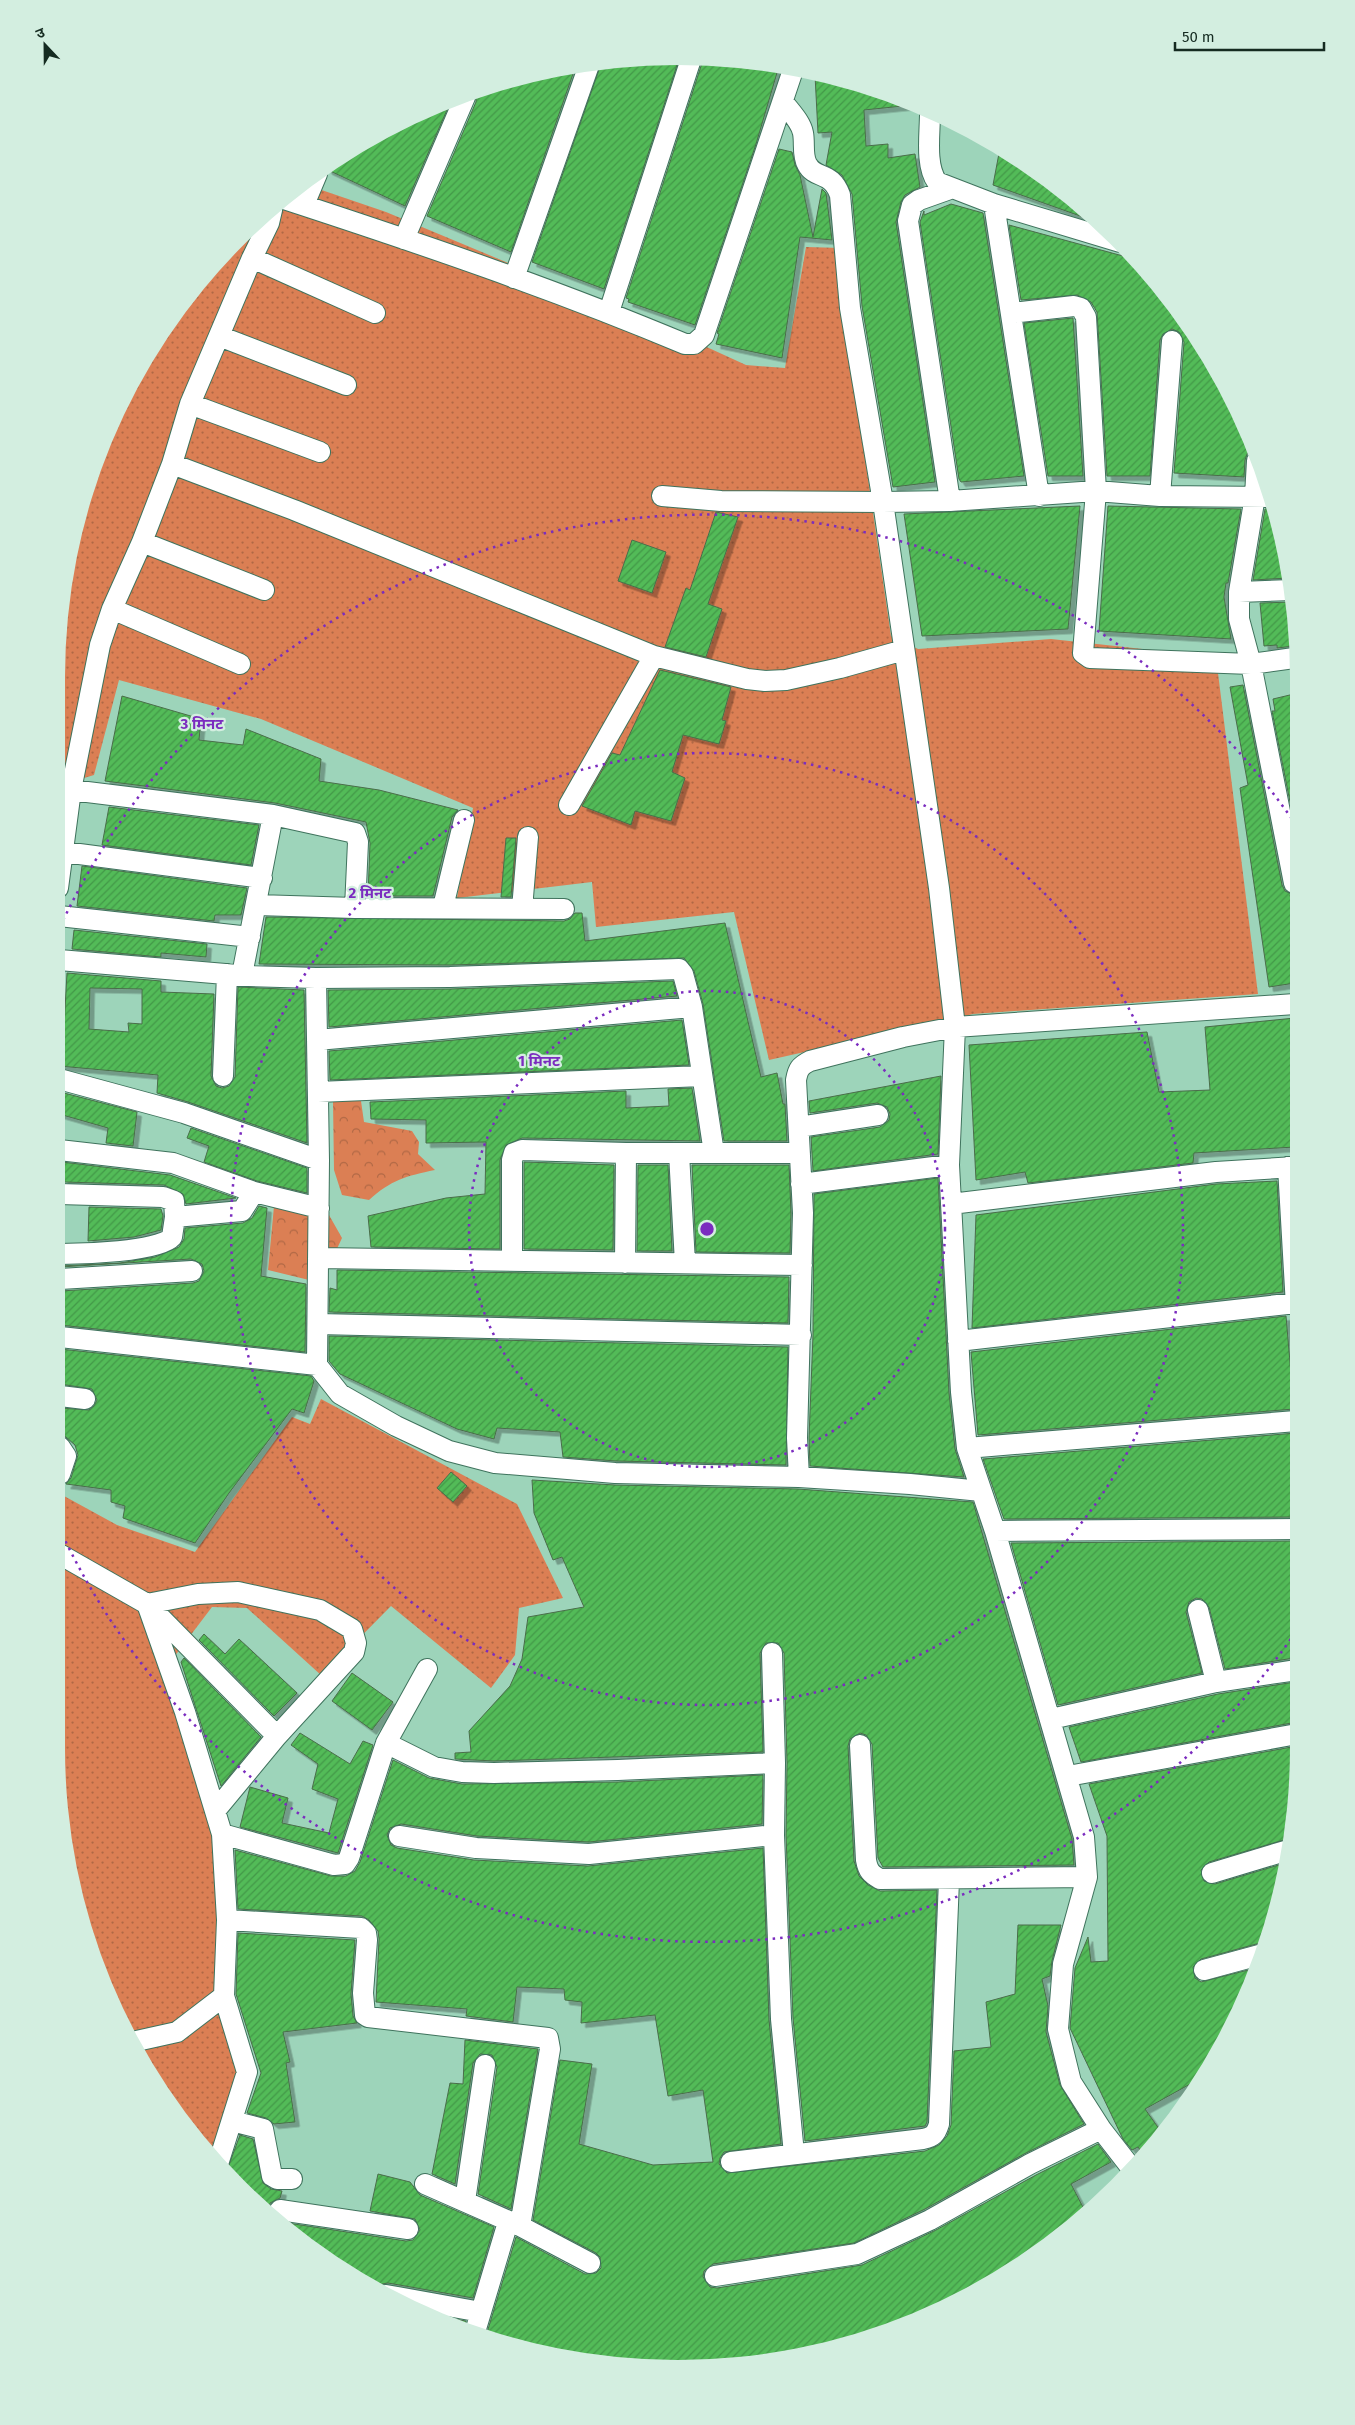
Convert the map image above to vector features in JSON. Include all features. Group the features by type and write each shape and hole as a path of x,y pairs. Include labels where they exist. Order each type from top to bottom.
{"street":[{"path":"609,312 689,65"},
{"path":"514,278 587,72"},
{"path":"293,202 609,312 685,344 694,344 699,342 704,335 784,103 791,76"},
{"path":"784,103 802,127 804,158 807,165 812,170 829,177 834,182 840,195 850,308 883,502 939,888 955,1027 949,1165 958,1340 967,1448 995,1531 1068,1776 1084,1837 1087,1877 1063,1964 1058,2029 1071,2082 1127,2163"},
{"path":"404,239 461,105"},
{"path":"930,120 933,175 938,182 950,189 994,204 1103,237"},
{"path":"304,205 311,187"},
{"path":"950,189 919,200 912,205 908,221 950,502"},
{"path":"994,204 1039,496"},
{"path":"65,843 71,790 100,645 112,609 142,542 172,464 190,404 252,258 270,220"},
{"path":"252,258 375,313"},
{"path":"1010,313 1074,306 1081,308 1084,312 1096,491 1083,653 1090,658 1251,664 1290,659"},
{"path":"219,336 346,384"},
{"path":"1160,496 1172,341"},
{"path":"190,404 320,452"},
{"path":"172,464 294,510 654,656 747,679 765,681 786,680 840,668 904,650"},
{"path":"662,496 721,501 883,502 950,502 1096,491 1160,496 1262,496"},
{"path":"1262,496 1239,592 1238,618 1251,664 1290,855"},
{"path":"142,542 264,590"},
{"path":"1239,592 1284,590"},
{"path":"112,609 240,664"},
{"path":"569,805 654,656"},
{"path":"71,790 273,816 355,833 358,842 354,908"},
{"path":"223,1076 235,974 250,937 273,816"},
{"path":"443,907 464,820"},
{"path":"522,909 528,837"},
{"path":"65,852 262,878"},
{"path":"257,905 354,908 564,909"},
{"path":"65,917 250,937"},
{"path":"65,960 235,974 316,978 450,978 674,968 683,974 692,1007 714,1153"},
{"path":"316,978 319,1160 317,1365 340,1394 396,1426 449,1451 495,1463 615,1473 799,1477 910,1484 981,1491"},
{"path":"799,1477 797,1438 801,1336 802,1184 796,1080 798,1070 802,1065 810,1061 903,1037 955,1027 1290,1004"},
{"path":"317,1040 692,1007"},
{"path":"318,1092 702,1076"},
{"path":"65,1080 128,1096 192,1116 319,1160"},
{"path":"799,1127 878,1115"},
{"path":"512,1261 512,1160 514,1153 522,1150 626,1153 800,1154"},
{"path":"65,1151 173,1163 254,1192 319,1208"},
{"path":"624,1262 626,1153"},
{"path":"679,1153 685,1264"},
{"path":"802,1184 949,1165"},
{"path":"951,1204 1216,1172 1290,1167"},
{"path":"175,1217 242,1211 254,1192"},
{"path":"65,1194 163,1197 174,1201 175,1217 172,1238 164,1243 132,1249 65,1254"},
{"path":"318,1258 802,1265"},
{"path":"65,1279 192,1271"},
{"path":"958,1340 1290,1305"},
{"path":"318,1324 801,1336"},
{"path":"65,1338 317,1365"},
{"path":"65,1397 84,1399"},
{"path":"967,1448 1290,1421"},
{"path":"995,1531 1290,1529"},
{"path":"65,1557 147,1604 277,1736"},
{"path":"147,1604 198,1594 238,1592 320,1610 352,1629 356,1643 354,1652 277,1736 215,1811"},
{"path":"147,1604 185,1712 222,1834 226,1920 224,1996 247,2072 221,2155"},
{"path":"1198,1610 1216,1682"},
{"path":"772,1653 776,1763 774,1835 781,2019 794,2154"},
{"path":"222,1834 334,1865 345,1864 349,1858 386,1744 427,1669"},
{"path":"1050,1719 1216,1682 1290,1671"},
{"path":"1068,1776 1290,1735"},
{"path":"386,1744 434,1767 462,1772 618,1770 776,1763"},
{"path":"860,1745 867,1869 872,1875 880,1879 949,1880 1087,1877"},
{"path":"399,1836 476,1848 589,1854 774,1835"},
{"path":"1212,1873 1281,1852"},
{"path":"731,2162 931,2138 936,2133 939,2124 949,1880"},
{"path":"226,1920 361,1928 366,1932 367,1940 363,1993 365,2015 368,2017 548,2038 550,2049 514,2224 477,2326"},
{"path":"1204,1970 1252,1957"},
{"path":"140,2040 178,2032 224,1996"},
{"path":"465,2201 485,2065"},
{"path":"232,2121 263,2129 272,2176 277,2179 293,2174 280,2213"},
{"path":"715,2276 857,2254 930,2220 1030,2164 1102,2129"},
{"path":"425,2184 514,2224 590,2263"},
{"path":"283,2215 408,2229"},
{"path":"414,2300 481,2312"}],"green space":[{"path":"312,187 386,212 676,333 746,365 785,368 806,247 841,248 843,307 891,636 918,649 1051,639 1216,657 1258,994 973,1014 769,1060 734,912 596,927 592,882 457,898 473,808 261,719 119,680 94,775 65,784 66,637 70,598 86,519 112,443 147,371 168,337 192,305 244,244"},
{"path":"355,1096 361,1101 364,1122 412,1131 419,1142 418,1154 435,1170 416,1174 392,1183 369,1200 342,1195 334,1170 333,1102 339,1098"},
{"path":"274,1206 329,1215 342,1238 328,1268 309,1280 268,1270"},
{"path":"321,1399 517,1504 563,1598 519,1608 515,1655 491,1688 391,1606 322,1676 247,1608 212,1607 174,1657 225,1830 231,1995 254,2072 225,2160 168,2088 147,2054 112,1982 86,1906 70,1827 66,1788 65,1497 117,1525 195,1552 292,1417 310,1424"}],"building":[{"path":"677,65 604,289 532,262 599,70 637,66"},
{"path":"701,66 777,73 756,144 695,325 628,302 629,299 626,298"},
{"path":"573,74 511,252 427,216 476,100 519,86"},
{"path":"815,81 836,86 897,107 864,110 866,146 888,144 888,158 915,154 920,187 905,195 901,202 896,222 935,482 893,487 862,306 852,194 842,175 826,165 832,132 818,133"},
{"path":"447,111 405,206 332,172 371,147 407,128"},
{"path":"779,149 792,152 800,175 813,237 822,189 826,193 832,240 800,237 782,358 716,344 719,334 717,333"},
{"path":"998,156 1018,168 1079,216 993,185"},
{"path":"951,204 983,213 1024,476 961,482 959,479 920,222 924,211 924,215"},
{"path":"1009,225 1121,256 1163,305 1187,337 1208,371 1227,407 1247,454 1244,477 1174,473 1184,342 1179,332 1172,329 1163,334 1160,340 1150,476 1107,476 1097,312 1091,302 1077,295 1021,300"},
{"path":"1073,318 1083,476 1048,476 1024,323"},
{"path":"1080,506 1068,629 922,636 904,514"},
{"path":"1108,506 1241,509 1224,597 1231,639 1099,631"},
{"path":"1265,509 1269,519 1282,578 1253,580"},
{"path":"716,512 738,517 708,604 722,609 706,657 665,647 686,588 690,590"},
{"path":"632,540 666,552 652,593 618,581"},
{"path":"1285,602 1289,647 1277,648 1277,645 1264,646 1260,603"},
{"path":"660,670 731,687 722,720 726,721 719,744 683,735 672,772 685,778 671,821 635,811 631,825 582,806 612,753 620,755"},
{"path":"1243,685 1282,885 1285,891 1290,893 1290,984 1269,987 1240,788 1248,785 1230,687"},
{"path":"1290,695 1290,802 1272,711 1275,711 1273,699"},
{"path":"122,696 201,719 199,740 243,745 246,729 321,759 319,781 379,790 458,810 452,817 433,896 368,896 370,843 366,822 275,803 105,781"},
{"path":"109,807 259,825 251,865 102,845"},
{"path":"506,838 516,838 511,897 501,897"},
{"path":"82,866 247,888 241,915 215,915 214,921 77,906"},
{"path":"575,913 582,913 585,941 725,923 761,1077 777,1073 783,1104 785,1104 787,1141 724,1141 703,1004 694,971 684,958 450,965 259,964 266,917 564,921 570,919"},
{"path":"74,930 207,944 206,957 161,953 161,957 72,949"},
{"path":"67,973 161,981 161,992 214,994 211,1076 216,1086 222,1088 229,1086 235,1077 238,987 304,990 307,1143 157,1093 158,1075 65,1067","holes":["90,988 142,989 142,1024 128,1023 129,1032 89,1029"]},
{"path":"673,981 677,996 329,1027 328,990 450,989"},
{"path":"1290,1018 1290,1147 1194,1153 1193,1163 1028,1183 1025,1172 976,1180 969,1045 1147,1032 1159,1092 1210,1090 1205,1027"},
{"path":"682,1020 689,1065 330,1080 329,1051"},
{"path":"941,1076 938,1154 813,1171 811,1137 880,1127 889,1120 890,1114 887,1107 877,1103 810,1113 809,1101"},
{"path":"692,1088 700,1141 522,1138 506,1145 500,1160 500,1249 371,1247 368,1216 446,1198 485,1194 486,1142 426,1143 426,1120 371,1119 370,1102 626,1091 626,1108 669,1106 668,1089"},
{"path":"65,1093 137,1112 133,1146 106,1143 108,1128 65,1116"},
{"path":"191,1128 307,1168 307,1193 257,1181 204,1162 209,1146 187,1138"},
{"path":"65,1162 170,1175 236,1198 186,1204 183,1194 164,1185 65,1182"},
{"path":"524,1162 614,1165 613,1250 524,1249"},
{"path":"638,1165 668,1165 672,1251 637,1251"},
{"path":"692,1165 789,1165 790,1253 696,1252"},
{"path":"938,1178 949,1393 955,1449 964,1477 810,1466 814,1194"},
{"path":"1277,1181 1283,1292 972,1328 976,1215 1216,1184"},
{"path":"259,1206 267,1208 261,1276 306,1284 305,1352 65,1326 65,1291 193,1283 199,1281 204,1271 202,1264 191,1259 65,1267 65,1266 120,1263 155,1257 179,1247 184,1239 185,1228 243,1223 252,1218"},
{"path":"89,1207 161,1209 163,1216 161,1230 134,1237 88,1241"},
{"path":"337,1270 789,1277 788,1323 329,1312 330,1288 337,1290"},
{"path":"1286,1316 1290,1362 1290,1409 978,1435 971,1352"},
{"path":"329,1336 788,1347 786,1465 616,1461 563,1457 560,1432 497,1428 494,1439 457,1429 340,1374 329,1361"},
{"path":"65,1350 311,1376 314,1381 304,1413 292,1409 229,1493 195,1543 123,1518 125,1506 111,1502 111,1490 66,1484 71,1478 78,1455 75,1445 65,1437 65,1408 89,1410 97,1400 92,1389 65,1385"},
{"path":"1290,1433 1290,1517 1004,1519 983,1459"},
{"path":"451,1472 467,1486 453,1502 437,1488"},
{"path":"532,1480 615,1485 798,1489 973,1502 1072,1839 1074,1865 883,1867 878,1858 872,1744 866,1735 860,1733 850,1739 848,1746 854,1861 859,1876 868,1885 880,1891 937,1890 927,2122 925,2126 805,2141 793,2018 786,1835 787,1763 784,1653 778,1643 766,1643 760,1653 763,1752 494,1761 455,1759 455,1753 471,1752 469,1731 510,1686 522,1659 528,1617 584,1607 562,1557 553,1560 534,1513"},
{"path":"1290,1541 1290,1659 1225,1669 1209,1607 1202,1599 1196,1598 1189,1602 1186,1612 1202,1673 1058,1705 1011,1543"},
{"path":"204,1634 225,1654 239,1639 297,1693 274,1716 199,1640"},
{"path":"184,1658 261,1737 221,1786 181,1662"},
{"path":"352,1673 393,1702 372,1730 332,1701"},
{"path":"1290,1683 1290,1723 1081,1762 1069,1727 1218,1694"},
{"path":"300,1733 350,1764 363,1741 373,1745 338,1853 240,1827 250,1787 288,1798 282,1823 329,1833 338,1799 312,1789 318,1764 291,1745"},
{"path":"1290,1747 1289,1788 1283,1840 1209,1862 1201,1870 1204,1881 1215,1884 1278,1865 1269,1906 1257,1944 1201,1959 1193,1967 1195,1978 1201,1982 1247,1970 1227,2018 1189,2085 1145,2109 1158,2127 1139,2149 1138,2147 1132,2150 1123,2139 1070,2028 1075,1968 1088,1937 1091,1962 1108,1961 1107,1836 1089,1784"},
{"path":"393,1760 429,1778 462,1784 618,1782 763,1775 762,1824 589,1842 477,1836 401,1824 390,1828 387,1835 391,1845 397,1848 474,1860 588,1866 763,1848 769,2020 781,2144 724,2152 719,2164 727,2173 925,2151 939,2145 947,2136 951,2125 954,2051 991,2047 986,2002 1015,1994 1018,1925 1061,1925 1050,1976 1042,1979 1048,2006 1046,2032 1060,2085 1084,2124 1024,2154 925,2209 854,2243 713,2264 704,2271 703,2277 710,2287 717,2288 862,2265 936,2230 1036,2175 1098,2144 1111,2162 1071,2184 1083,2207 1018,2257 948,2297 912,2313 836,2339 757,2355 718,2359 637,2359 558,2348 488,2329 516,2237 585,2274 596,2273 601,2268 600,2257 596,2253 533,2220 560,2060 592,2064 579,2144 653,2165 713,2162 703,2090 668,2096 655,2015 581,2023 582,2002 565,2000 564,1989 517,1987 513,2022 466,2016 467,2009 376,2002 379,1939 378,1931 369,1920 362,1916 238,1909 235,1850 331,1876 346,1876 355,1871 360,1862"},
{"path":"238,1933 355,1940 351,1994 353,2016 357,2023 283,2032 290,2062 286,2063 295,2122 274,2124 266,2118 247,2113 261,2073 236,1994"},
{"path":"465,2040 538,2049 511,2209 478,2194 497,2067 492,2055 480,2054 473,2063 455,2184 432,2174 450,2083 463,2084"},
{"path":"240,2135 253,2139 263,2183 271,2189 282,2191 280,2198 270,2204 229,2164"},
{"path":"378,2174 410,2182 420,2195 494,2227 473,2298 388,2283 382,2284 337,2257 294,2224 406,2241 413,2240 420,2230 415,2219 370,2211"}]}
